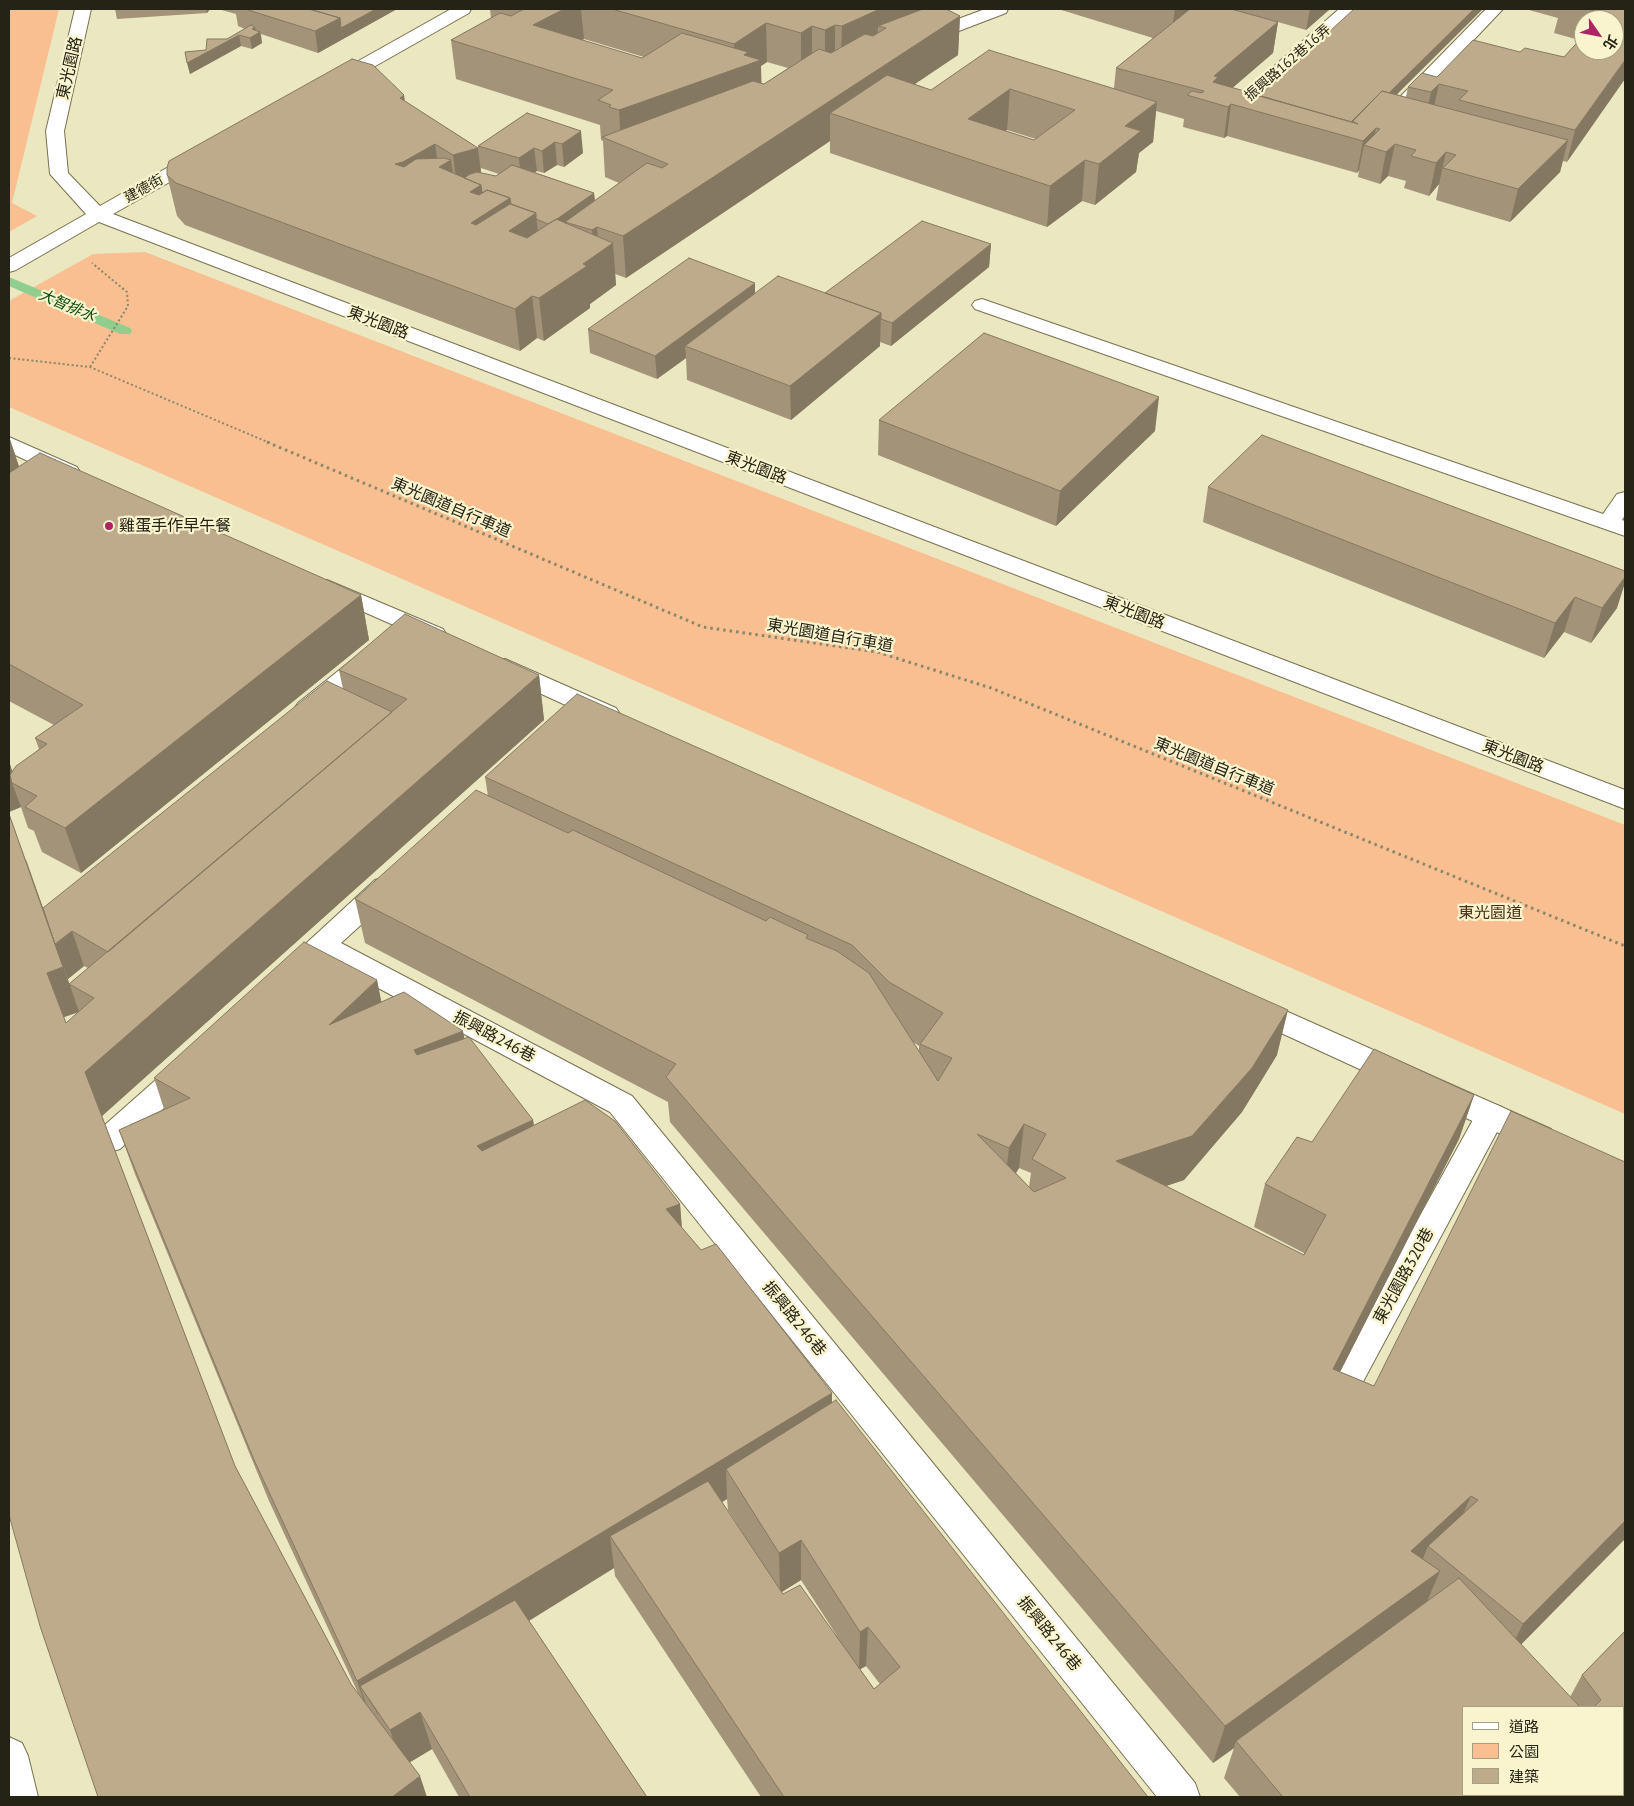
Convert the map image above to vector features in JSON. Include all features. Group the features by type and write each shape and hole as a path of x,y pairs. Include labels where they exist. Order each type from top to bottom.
{"street":[{"name":"東光園路","path":"83,9 55,131 59,174 97,216 1625,800"},
{"path":"318,90 463,9"},
{"path":"906,46 1000,9"},
{"name":"振興路162巷16弄","path":"1227,117 1349,9"},
{"path":"1394,113 1495,9"},
{"name":"建德街","path":"12,264 216,148"},
{"path":"982,305 1617,526 1625,499"},
{"path":"9,444 59,477 94,483"},
{"path":"304,576 457,645"},
{"path":"289,723 414,625"},
{"path":"483,657 632,725"},
{"path":"564,725 586,705"},
{"path":"292,972 402,872"},
{"name":"振興路246巷","path":"321,945 621,1104 1180,1797"},
{"path":"1229,996 1563,1148"},
{"path":"109,1140 204,1053"},
{"name":"東光園路320巷","path":"1316,1437 1492,1115"},
{"path":"9,1756 19,1797"}],"path":[{"path":"48,244 92,264 127,292 128,306 90,367"},
{"name":"東光園道自行車道","path":"9,358 90,367 703,628 877,652 991,688 1625,946"}],"green space":[{"path":"9,9 59,9 12,203 37,216 9,232"},
{"name":"東光園道","path":"145,252 1625,825 1625,1114 9,407 9,301 93,254"}],"building":[{"path":"245,9 309,9 340,18 315,31"},
{"path":"309,9 376,9 341,28 340,18"},
{"path":"524,9 564,9 533,25 642,58 682,33 748,52 744,55 761,60 619,110 609,107 611,105 598,100 613,90 451,40 500,13 511,16"},
{"path":"612,9 880,9 842,26 835,25 825,30 812,26 801,33 766,23 734,44"},
{"path":"923,9 946,9 960,16 623,236 597,227 592,230 565,222 647,163 662,168 668,164 602,137 753,81 764,84 819,49 831,53 865,34 873,36 886,28 878,26"},
{"path":"1190,9 1231,9 1278,22 1214,76 1218,77 1213,82 1358,124 1352,121 1382,91 1568,140 1518,189 1443,168 1456,155 1446,152 1436,163 1411,156 1416,150 1395,144 1386,152 1364,145 1380,129 1376,128 1363,141 1231,104 1228,107 1187,95 1192,91 1202,93 1204,91 1116,68"},
{"path":"1354,9 1474,9 1389,93 1382,91 1352,122 1259,96"},
{"path":"1587,9 1625,9 1625,60 1575,130 1459,100 1468,91 1439,84 1431,92 1408,87 1422,73 1437,77 1473,40 1520,52 1525,48 1564,57 1574,46 1574,60 1624,60 1624,10"},
{"path":"251,25 255,27 252,29 260,32 250,38 239,35 187,63 185,52 206,50 207,39 227,39"},
{"path":"989,50 1157,102 1125,126 1141,131 1099,164 1085,160 1050,186 830,113 887,75 931,90","holes":["1010,89 1075,110 1034,140 968,119"]},
{"path":"352,59 373,65 404,95 400,98 478,148 453,155 435,144 403,162 395,164 404,167 416,159 444,158 451,160 439,167 481,185 470,192 479,195 487,190 510,198 471,223 476,225 510,204 536,213 509,231 527,238 556,219 613,243 583,264 587,266 539,298 532,296 515,309 176,183 167,175 169,161"},
{"path":"527,113 581,131 562,144 555,142 542,151 534,148 519,158 478,146"},
{"path":"512,165 594,193 548,224 536,219 536,213 511,204 510,198 487,190 482,193 481,185 464,178 477,172 496,176"},
{"path":"922,221 991,244 892,323 881,319 881,313 825,293"},
{"path":"689,258 755,283 655,356 588,329"},
{"path":"778,276 881,313 790,386 685,346"},
{"path":"984,333 1159,397 1060,491 879,420"},
{"path":"1262,435 1625,571 1625,577 1602,608 1575,597 1555,623 1208,487"},
{"path":"40,453 361,595 65,828 25,807 37,796 12,783 10,775 16,766 47,744 35,738 83,705 9,664 9,473"},
{"path":"405,614 539,675 85,1072 235,1466 351,1684 420,1776 392,1797 98,1797 40,1626 9,1515 9,814 63,967 47,973 66,1023 94,998 69,984 407,699 339,670"},
{"path":"327,681 392,712 108,952 72,931 55,944 43,908"},
{"path":"577,694 1288,1010 1252,1068 1192,1136 1116,1161 1304,1255 1326,1215 1265,1184 1297,1137 1312,1142 1374,1049 1474,1095 1333,1369 1374,1386 1511,1111 1625,1162 1625,1521 1523,1624 1428,1546 1478,1500 1471,1496 1411,1551 1440,1571 1225,1726 666,1077 676,1064 355,899 476,790 568,833 573,830 766,921 770,917 808,935 806,938 837,951 869,973 938,1081 952,1058 920,1044 943,1013 889,982 852,945 485,777","holes":["1024,1124 1046,1134 1032,1159 1066,1178 1034,1192 977,1134 1009,1148"]},
{"path":"304,942 377,980 329,1025 404,992 463,1031 414,1050 417,1055 469,1037 533,1120 477,1146 482,1151 585,1100 615,1121 680,1204 666,1209 701,1250 716,1244 832,1393 357,1681 254,1460 119,1130 190,1098 154,1078"},
{"path":"836,1400 1148,1797 784,1797 610,1536 708,1481 783,1594 800,1585 874,1689 900,1667 868,1627 860,1632 801,1540 779,1553 726,1469"},
{"path":"1459,1578 1579,1706 1462,1706 1462,1796 1624,1796 1624,1706 1595,1706 1601,1700 1582,1675 1625,1631 1625,1797 1283,1797 1236,1741"},
{"path":"515,1600 647,1797 470,1797 420,1712 390,1730 360,1686"}],"waterway":[{"name":"大智排水","path":"9,281 125,331"}],"place":[{"name":"雞蛋手作早午餐","path":"109,526"}]}
